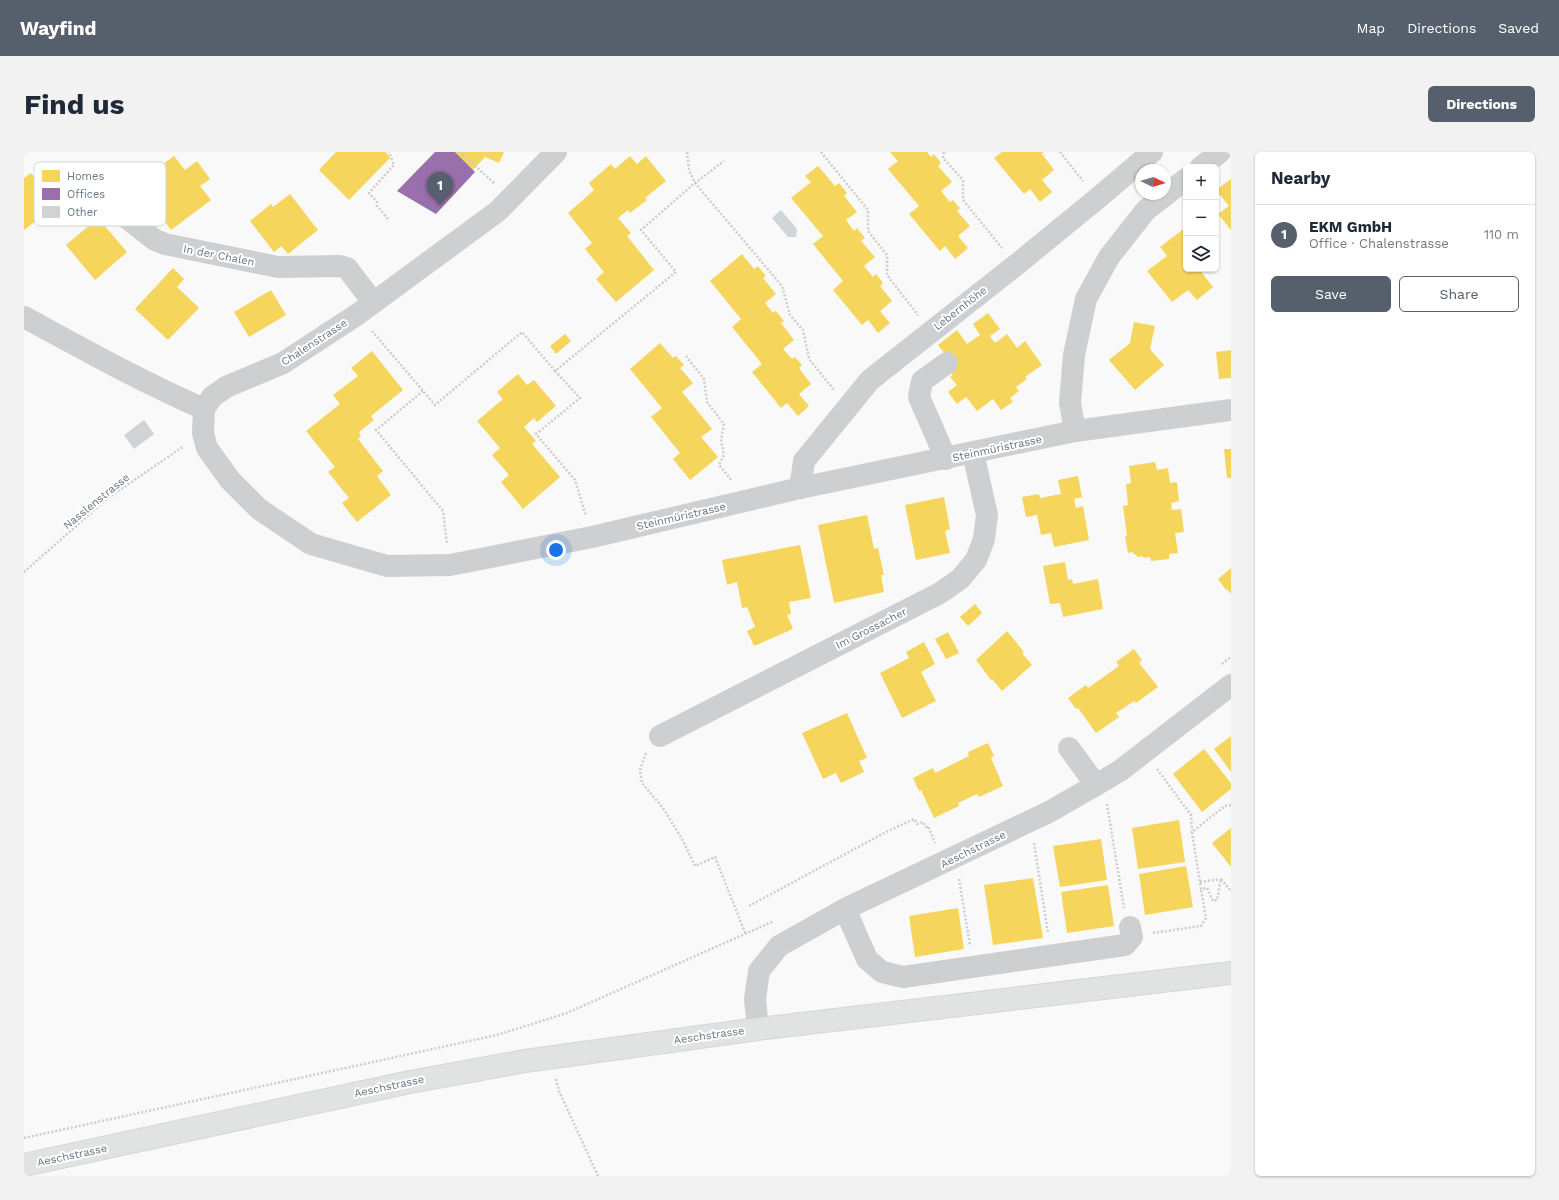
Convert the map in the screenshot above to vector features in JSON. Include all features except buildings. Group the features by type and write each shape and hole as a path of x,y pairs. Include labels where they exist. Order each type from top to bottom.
{"main road":[{"name":"Aeschstrasse","path":"24,1165 410,1082 550,1057 758,1029 1231,974"}],"street":[{"name":"Chalenstrasse","path":"204,408 212,397 226,387 283,363 366,308 498,211 556,152"},
{"name":"Lebernhöhe","path":"800,488 804,461 870,380 1098,198 1152,152"},
{"path":"1205,164 1220,152"},
{"path":"1075,431 1070,403 1074,355 1086,299 1109,257 1146,210 1183,181"},
{"name":"In der Chalen","path":"137,226 155,240 165,244 278,267 340,266 347,268 366,308"},
{"path":"24,317 95,356 177,397 204,408"},
{"path":"946,459 919,397 922,381 947,363"},
{"name":"Steinmüristrasse","path":"204,408 203,433 207,448 230,480 259,509 311,544 387,566 450,565 592,537 800,488 946,459 1075,431 1231,410"},
{"name":"Im Grossacher","path":"660,736 940,593 960,580 976,560 984,539 987,515 973,453"},
{"name":"Aeschstrasse","path":"758,1029 755,999 760,971 779,946 845,909 1050,812 1121,770 1231,685"},
{"path":"1069,748 1096,785"},
{"path":"845,909 867,959 882,972 903,977 1125,945 1132,937 1127,919"}],"path":[{"path":"388,219 377,206 377,202 368,193 394,165 389,152"},
{"path":"460,152 481,171"},
{"path":"687,152 689,170 695,183 782,286 790,315 803,330 809,359 818,372"},
{"path":"821,152 868,210 868,231 887,254 886,275 903,296"},
{"path":"944,152 944,158 963,180 963,200 1016,264"},
{"path":"1060,152 1098,198"},
{"path":"555,371 676,272 641,230 695,183 724,161"},
{"path":"366,308 423,391 435,405 522,332 580,398 536,434 575,480 580,496"},
{"path":"686,356 704,379 706,402 724,424 721,440 724,455 719,465 746,501"},
{"path":"423,391 376,430 443,511 450,565"},
{"name":"Nasslenstrasse","path":"24,572 108,498 203,433"},
{"path":"660,736 646,753 640,770 642,783 663,808 682,839 695,866 715,857 746,935"},
{"path":"1144,752 1191,815 1192,832 1206,918 1201,926 1155,933"},
{"path":"1107,804 1127,919"},
{"path":"1192,832 1225,806 1231,805"},
{"path":"749,906 886,832 914,819 917,824 923,822 926,827 928,826 935,844 942,840"},
{"path":"1035,846 1048,929"},
{"path":"1200,882 1221,879"},
{"path":"1201,889 1207,888 1213,900 1217,900 1221,879"},
{"path":"1221,879 1231,891"},
{"path":"959,880 970,946"},
{"path":"24,1138 497,1035 567,1013 746,935 781,918"},
{"path":"550,1057 559,1092 598,1176"}],"shaded area":[{"path":"781,210 797,229 796,237 788,237 772,218"}],"place":[{"name":"EKM GmbH","path":"440,205"}]}
